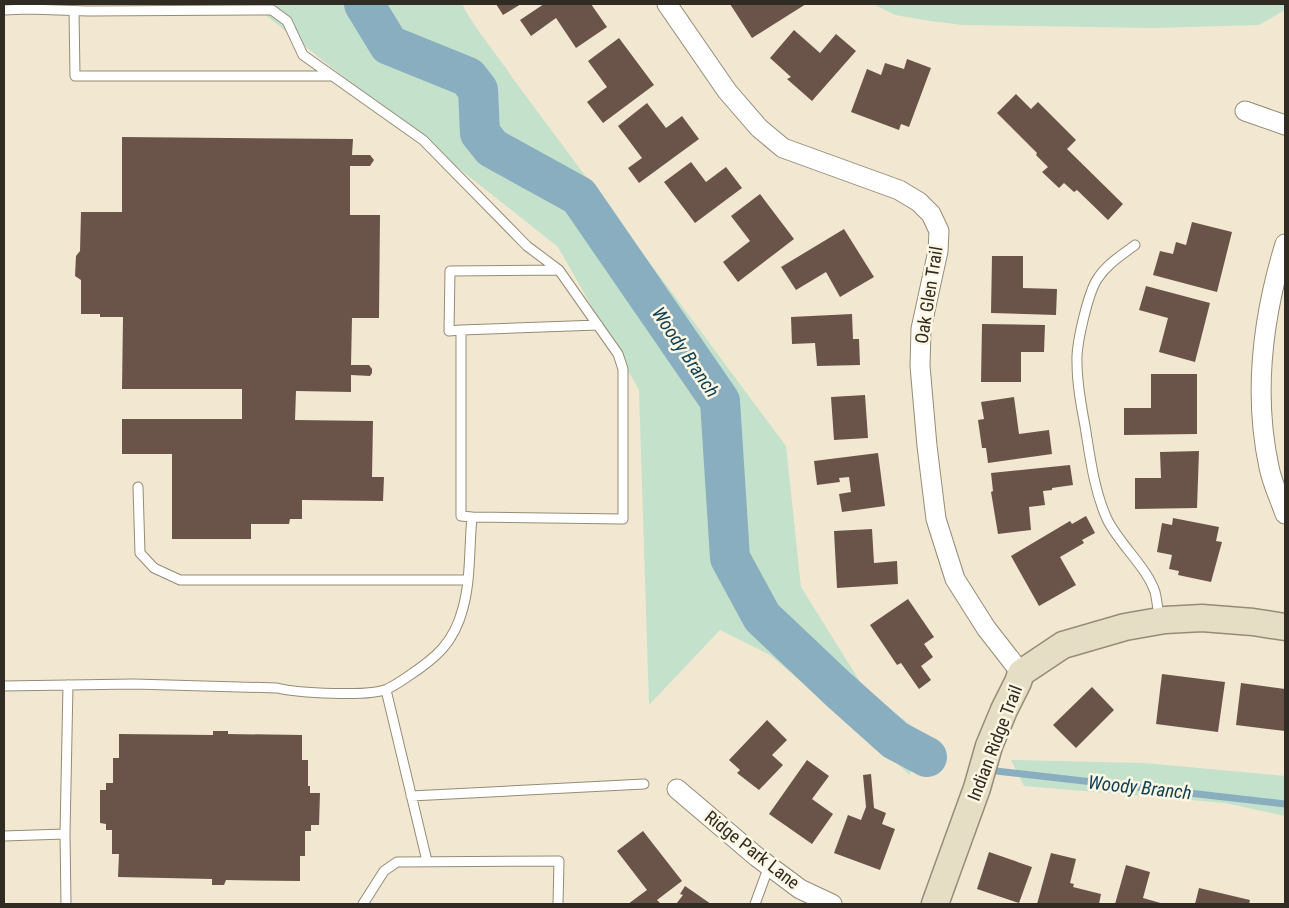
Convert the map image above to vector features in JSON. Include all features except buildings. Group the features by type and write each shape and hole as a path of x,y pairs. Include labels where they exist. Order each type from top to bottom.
{"street":[{"name":"Oak Glen Trail","path":"667,4 726,91 759,128 783,148 899,190 918,202 931,214 939,231 934,274 921,329 920,366 926,446 936,519 955,579 986,628 1021,673"},
{"path":"1245,111 1285,125"},
{"path":"1285,244 1273,287 1265,331 1261,374 1261,414 1269,468 1285,514"},
{"name":"Indian Ridge Trail","path":"935,904 977,788 989,746 1021,673 1062,646 1125,627 1159,621 1202,618 1253,622 1285,627"},
{"name":"Ridge Park Lane","path":"677,789 769,866 800,889 832,904"}],"lane":[{"path":"4,10 74,11 147,7 249,7 272,10 287,21 303,55 423,140 527,246 560,270 618,354 623,369 624,519 461,516 461,330"},
{"path":"74,11 75,76 333,76"},
{"path":"1135,245 1114,261 1098,278 1090,297 1076,361 1081,404 1096,486 1107,518 1121,543 1154,590 1159,621"},
{"path":"560,270 450,271 449,331 598,325"},
{"path":"138,487 140,553 154,568 180,580 467,580"},
{"path":"4,686 134,684 277,688 290,692 355,693 386,690 415,672 444,649 453,634 463,608 472,516"},
{"path":"66,904 65,834 68,685"},
{"path":"386,690 427,861"},
{"path":"411,796 644,784"},
{"path":"4,836 65,834"},
{"path":"363,904 384,871 397,862 559,861 558,904"},
{"path":"755,904 769,866"}],"green space":[{"path":"261,4 462,4 514,80 786,446 801,587 864,688 923,735 910,775 770,655 720,630 649,705 639,390 558,247 263,13"},
{"path":"873,4 1285,4 1285,10 1259,25 1152,28 963,25 895,15"},
{"path":"1011,760 1144,763 1285,776 1285,816 1225,803 1024,786"}],"waterway":[{"name":"Woody Branch","path":"364,4 389,45 468,77 478,90 480,133 492,148 579,196 720,401 730,558 762,617 895,740 927,757"},
{"name":"Woody Branch","path":"996,771 1285,804"}]}
